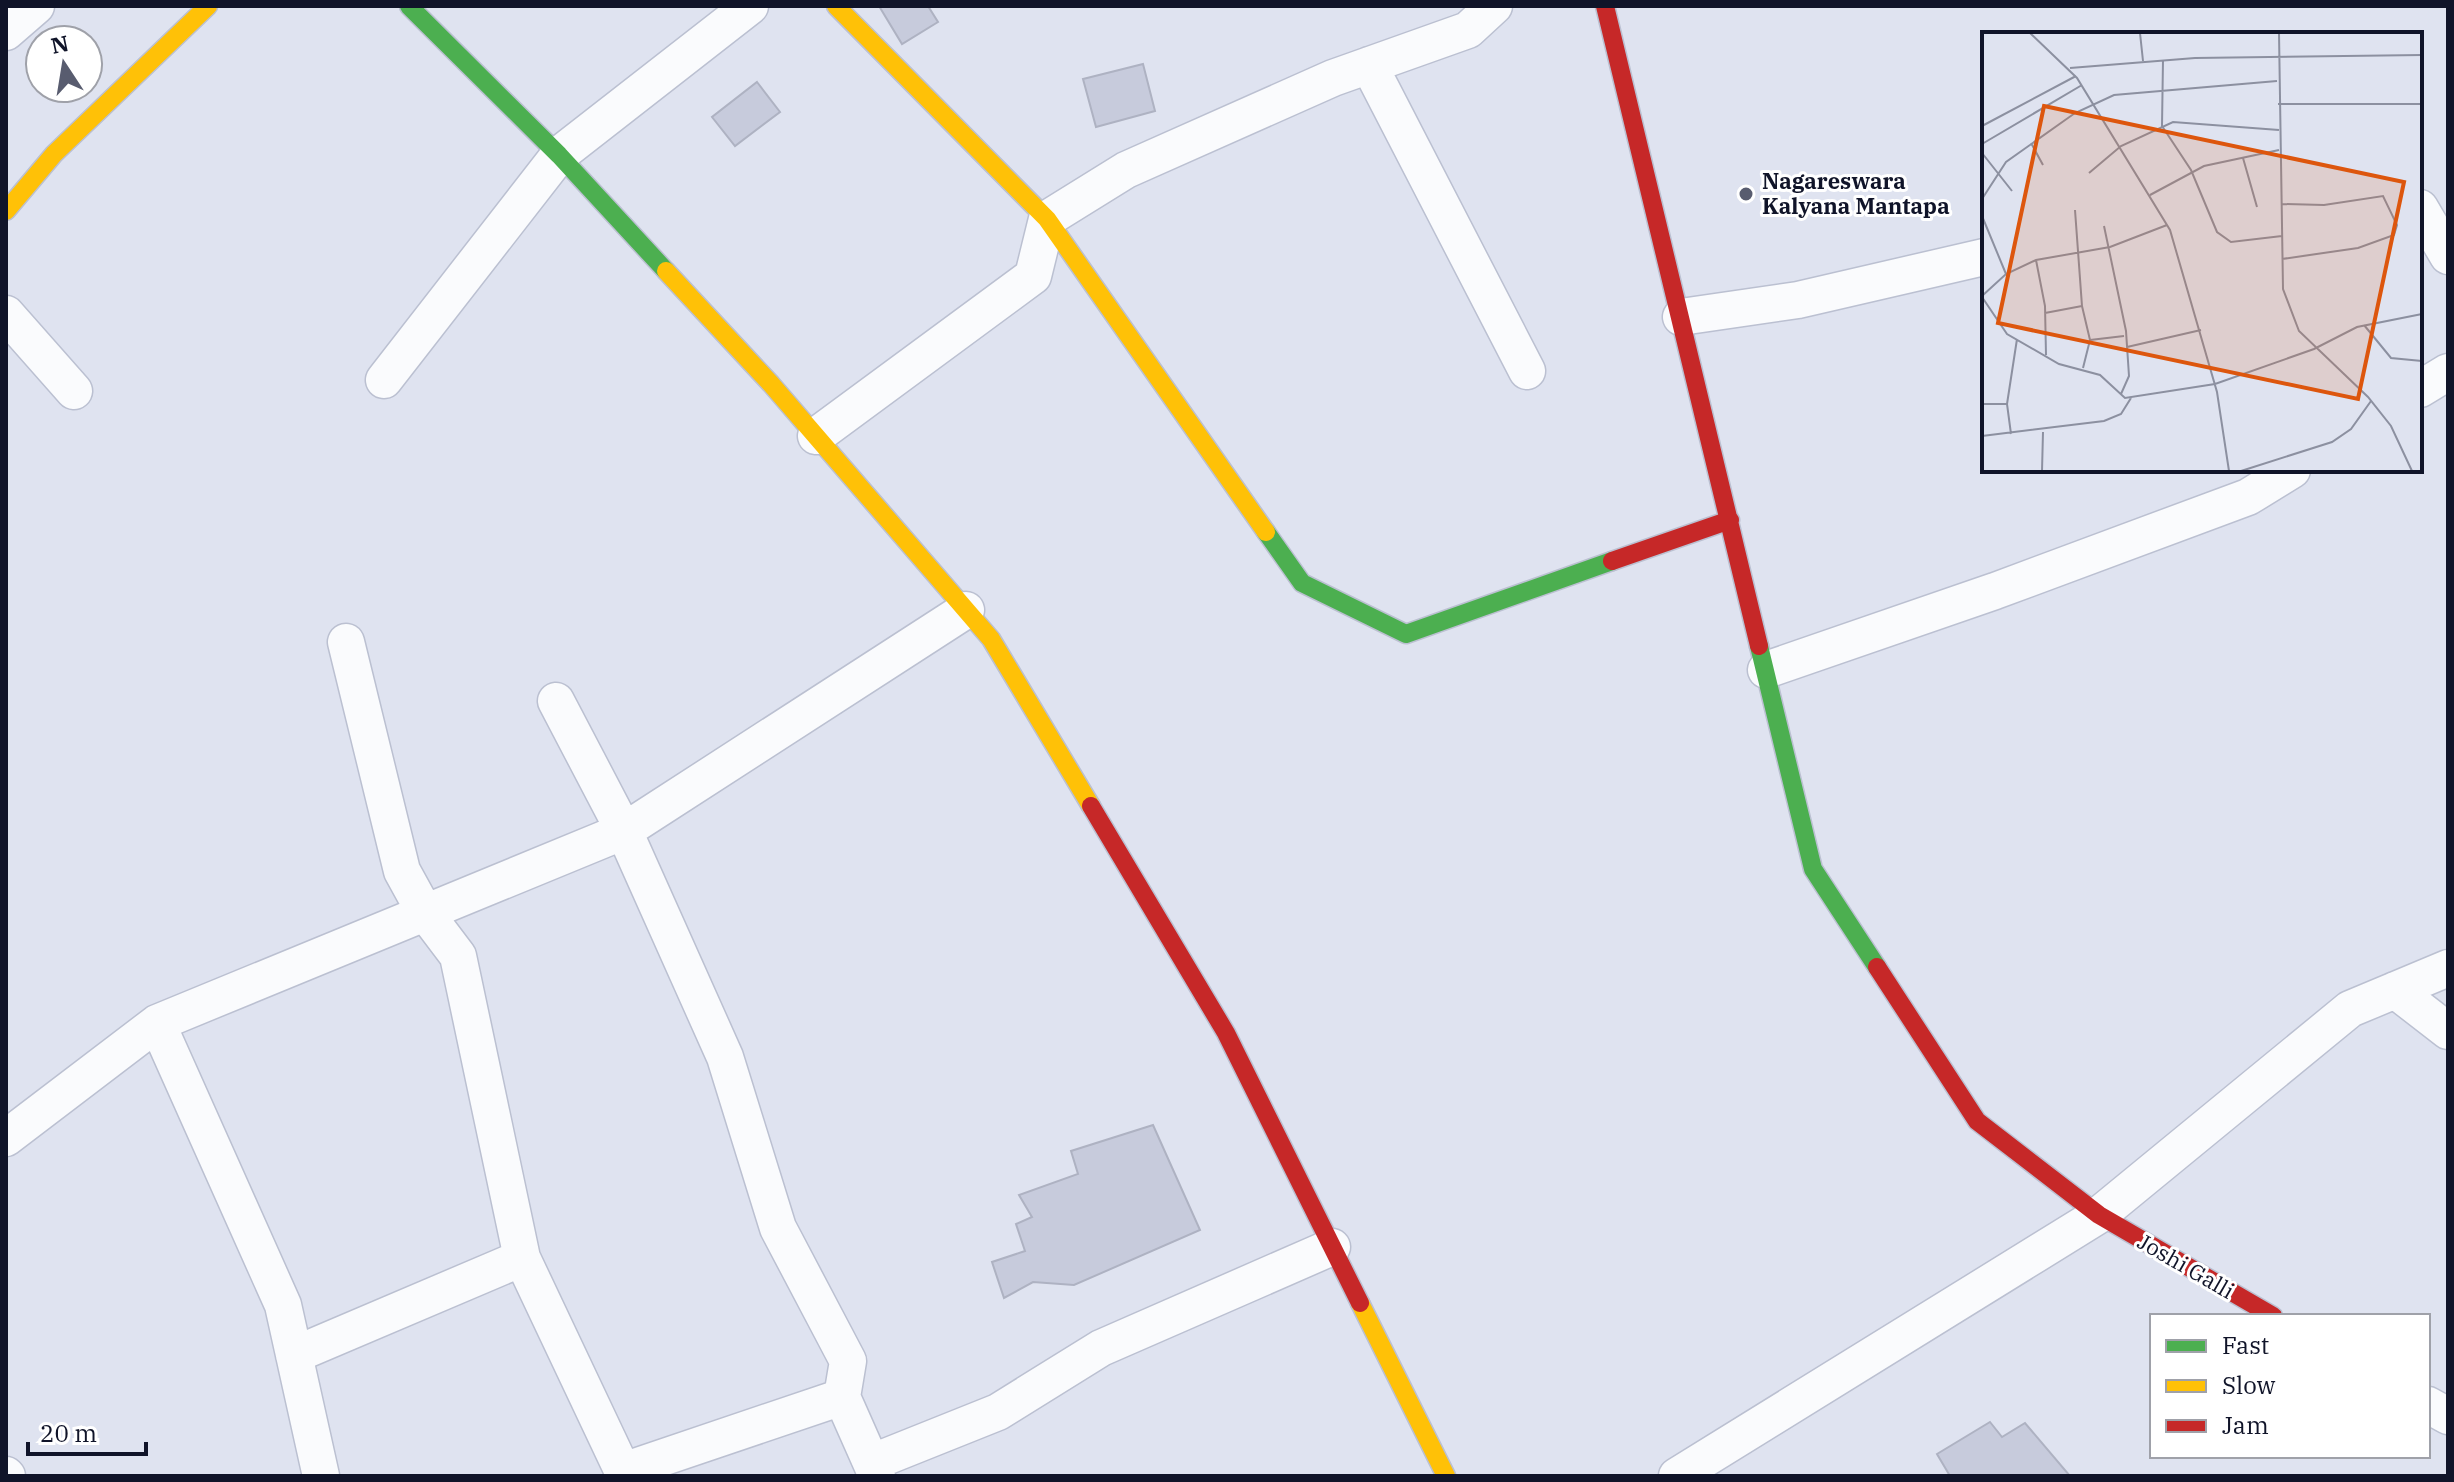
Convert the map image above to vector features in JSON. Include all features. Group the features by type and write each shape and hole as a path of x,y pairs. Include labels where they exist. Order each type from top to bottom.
{"street":[{"path":"6,32 36,6"},
{"path":"6,211 54,154 208,6"},
{"path":"409,6 559,155 816,436 991,639 1226,1033 1446,1476"},
{"path":"384,380 559,155 750,6"},
{"path":"836,6 1047,219 1302,583 1406,634 1730,520"},
{"path":"816,436 1033,276 1047,219 1126,170 1369,65 1468,30 1494,6"},
{"name":"Joshi Galli","path":"1605,6 1813,869 1977,1121 2099,1215 2270,1314"},
{"path":"1369,65 1527,371"},
{"path":"2422,211 2448,256"},
{"path":"1681,317 1798,300 1982,257"},
{"path":"6,314 74,391"},
{"path":"2422,388 2448,372"},
{"path":"1766,670 1995,591 2248,497 2289,472"},
{"path":"6,1138 157,1023 624,831 966,610"},
{"path":"346,642 402,871 424,911 458,956 522,1258 626,1473 842,1397"},
{"path":"556,701 624,831 725,1057 778,1228 848,1361 842,1397 875,1469 998,1412 1101,1348 1332,1247"},
{"path":"1677,1476 2099,1215 2350,1009 2448,968"},
{"path":"2395,990 2448,1031"},
{"path":"157,1023 283,1305 321,1476"},
{"path":"294,1355 522,1258"},
{"path":"2430,1406 2448,1416"}],"building":[{"path":"879,6 928,6 938,22 902,44"},
{"path":"1143,64 1155,111 1096,127 1083,79"},
{"path":"757,82 780,112 735,146 712,117"},
{"path":"1153,1125 1200,1230 1074,1285 1033,1282 1004,1298 992,1262 1025,1251 1016,1224 1032,1217 1019,1195 1078,1174 1071,1151"},
{"path":"1990,1422 2002,1437 2025,1423 2070,1476 1950,1476 1937,1454"}],"traffic: fast":[{"path":"409,6 559,155 666,271"},
{"path":"1266,532 1302,583 1406,634 1612,561"},
{"path":"1759,646 1813,869 1877,967"}],"traffic: slow":[{"path":"6,211 54,154 208,6"},
{"path":"836,6 1047,219 1266,532"},
{"path":"666,271 771,384 991,639 1091,806"},
{"path":"1360,1303 1446,1476"}],"traffic: jam":[{"path":"1605,6 1759,646"},
{"path":"1612,561 1730,520"},
{"path":"1091,806 1226,1033 1360,1303"},
{"path":"1877,967 1977,1121 2099,1215 2270,1314"}],"place":[{"name":"Nagareswara Kalyana Mantapa","path":"1746,194"}]}
